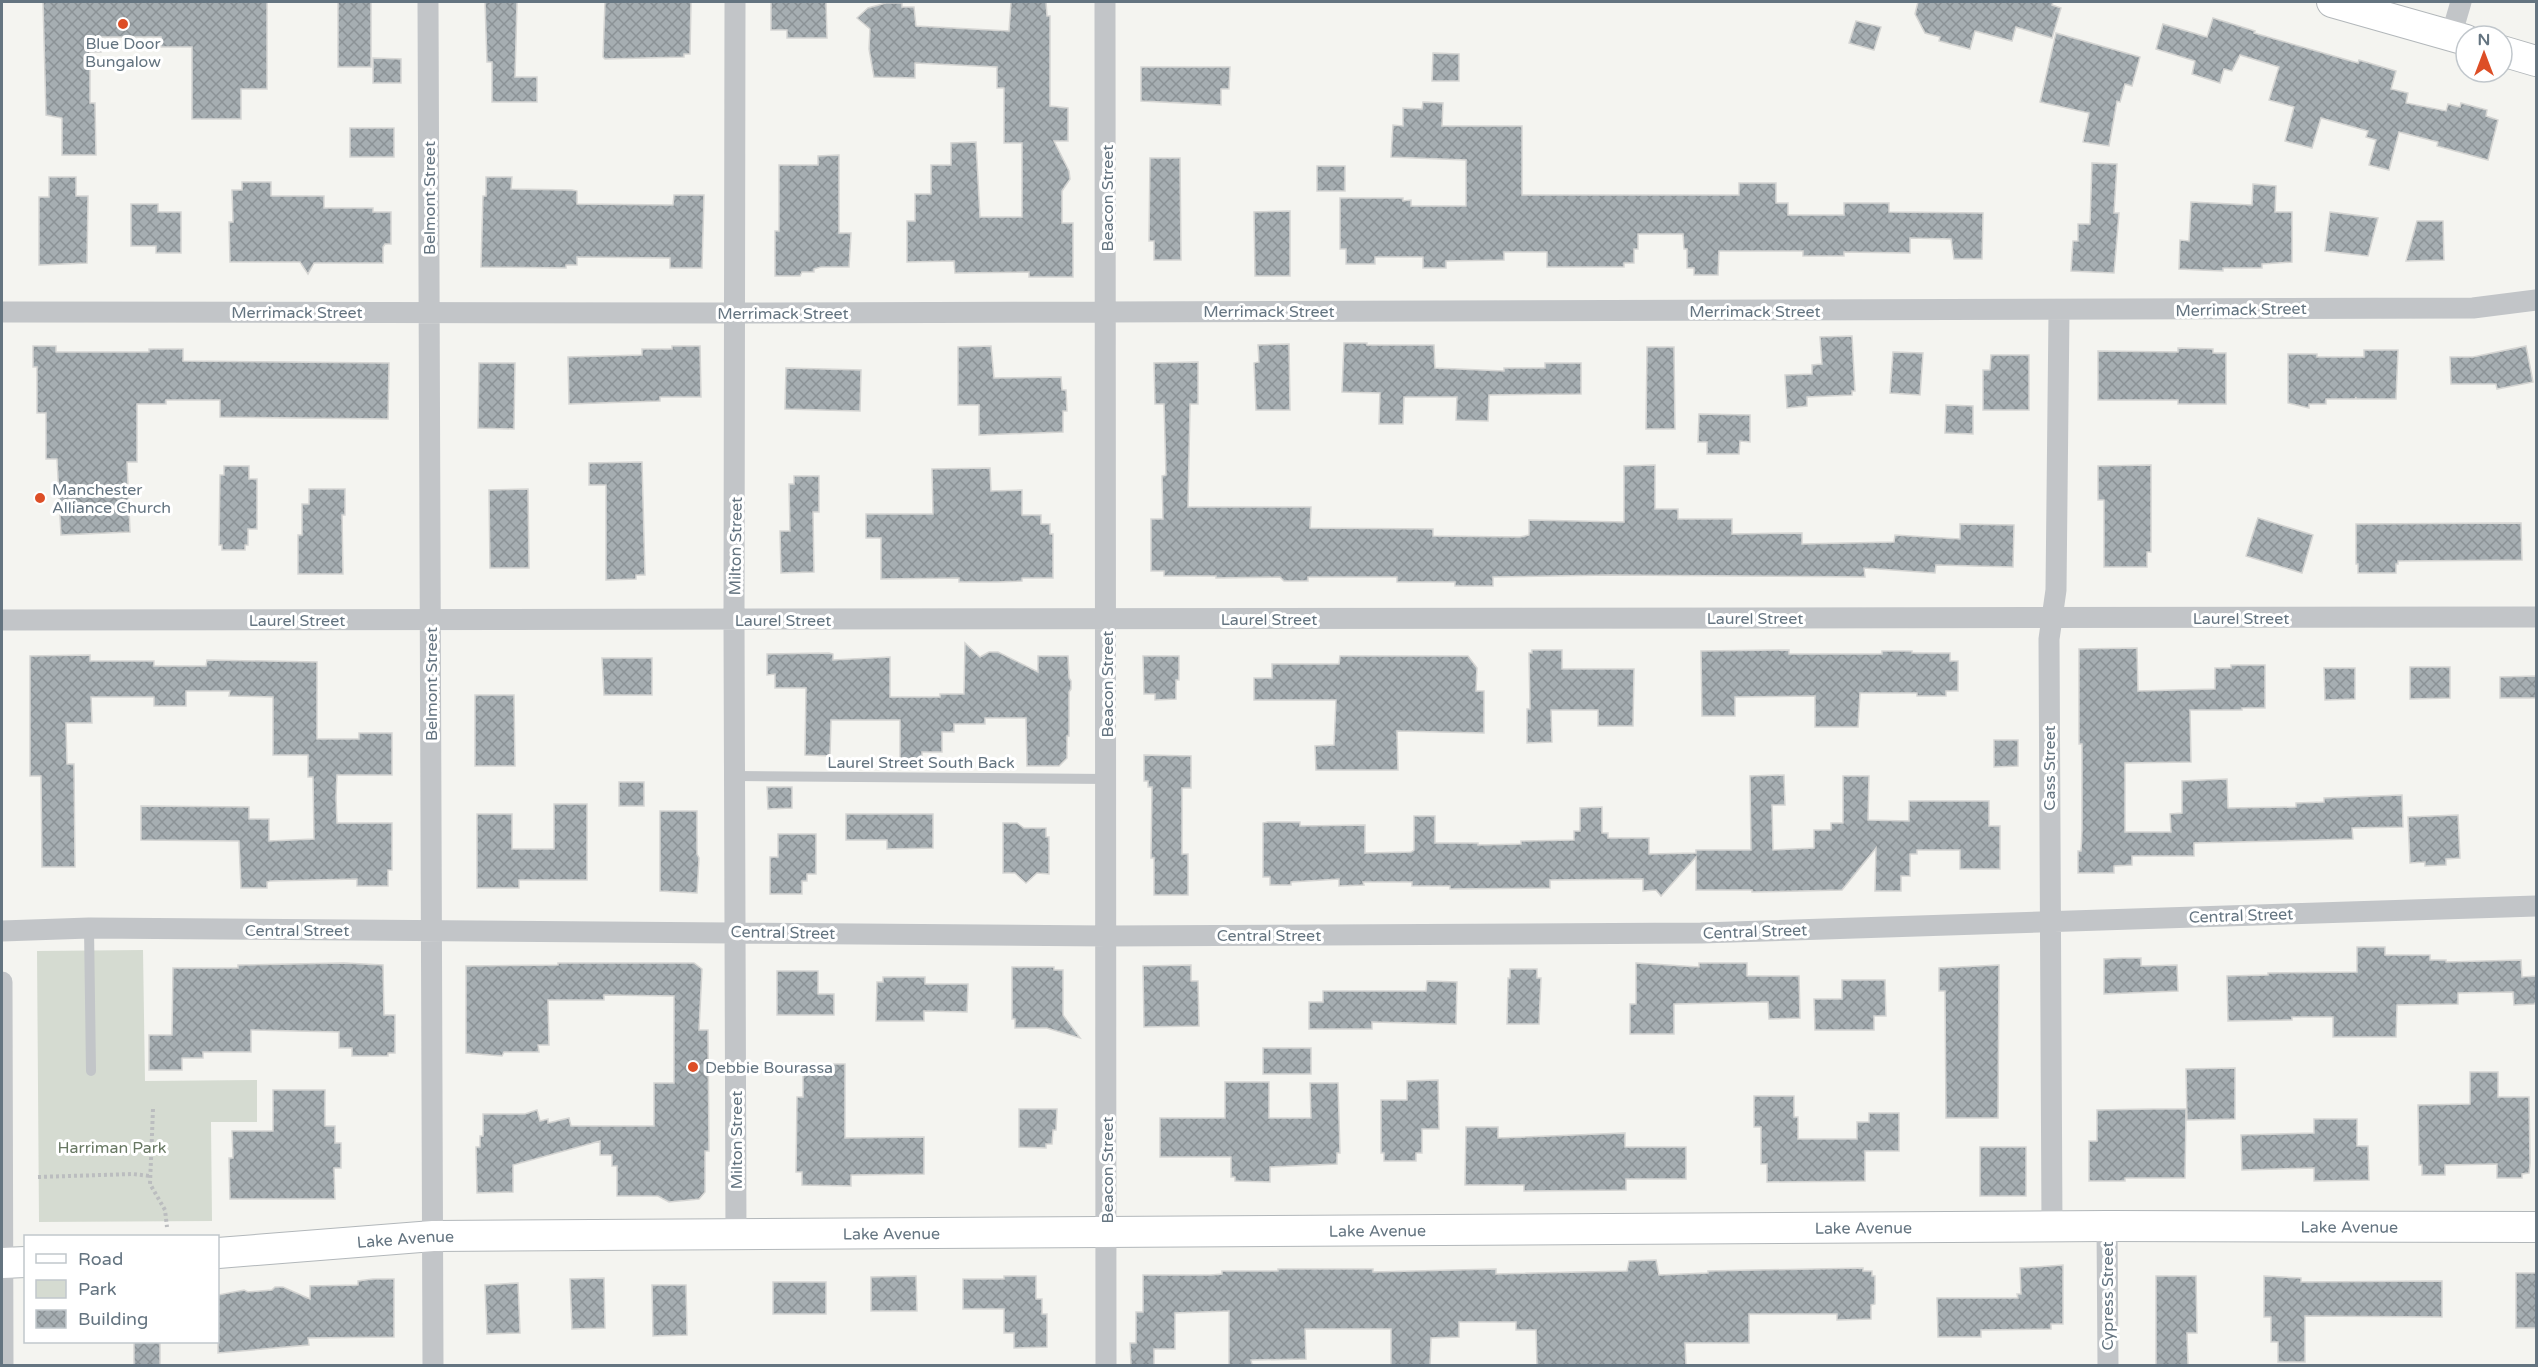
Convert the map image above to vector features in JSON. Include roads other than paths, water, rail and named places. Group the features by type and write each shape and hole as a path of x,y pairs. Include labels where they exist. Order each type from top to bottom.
{"street":[{"name":"Belmont Street","path":"428,2 433,1365"},
{"name":"Milton Street","path":"735,2 736,1235"},
{"name":"Beacon Street","path":"1106,2 1106,1365"},
{"path":"2332,2 2454,37"},
{"path":"2460,24 2461,2"},
{"path":"2514,55 2536,61"},
{"name":"Merrimack Street","path":"2,312 2059,311 2473,308 2536,300"},
{"name":"Cass Street","path":"2052,1227 2049,639 2056,590 2059,311"},
{"name":"Laurel Street","path":"2,620 734,621 2536,617"},
{"name":"Central Street","path":"2,931 89,928 431,929 1107,936 1701,933 2536,906"},
{"path":"2,982 2,1093 10,1263 3,1365"},
{"name":"Lake Avenue","path":"219,1253 433,1236 2107,1226 2536,1227"},
{"name":"Cypress Street","path":"2107,1226 2108,1365"}],"lane":[{"name":"Laurel Street South Back","path":"736,776 1107,779"},
{"path":"89,928 91,1071"}],"place":[{"name":"Blue Door Bungalow","path":"123,24"},
{"name":"Manchester Alliance Church","path":"40,498"},
{"name":"Debbie Bourassa","path":"693,1067"}],"park label":[{"name":"Harriman Park","path":"112,1147"}]}
